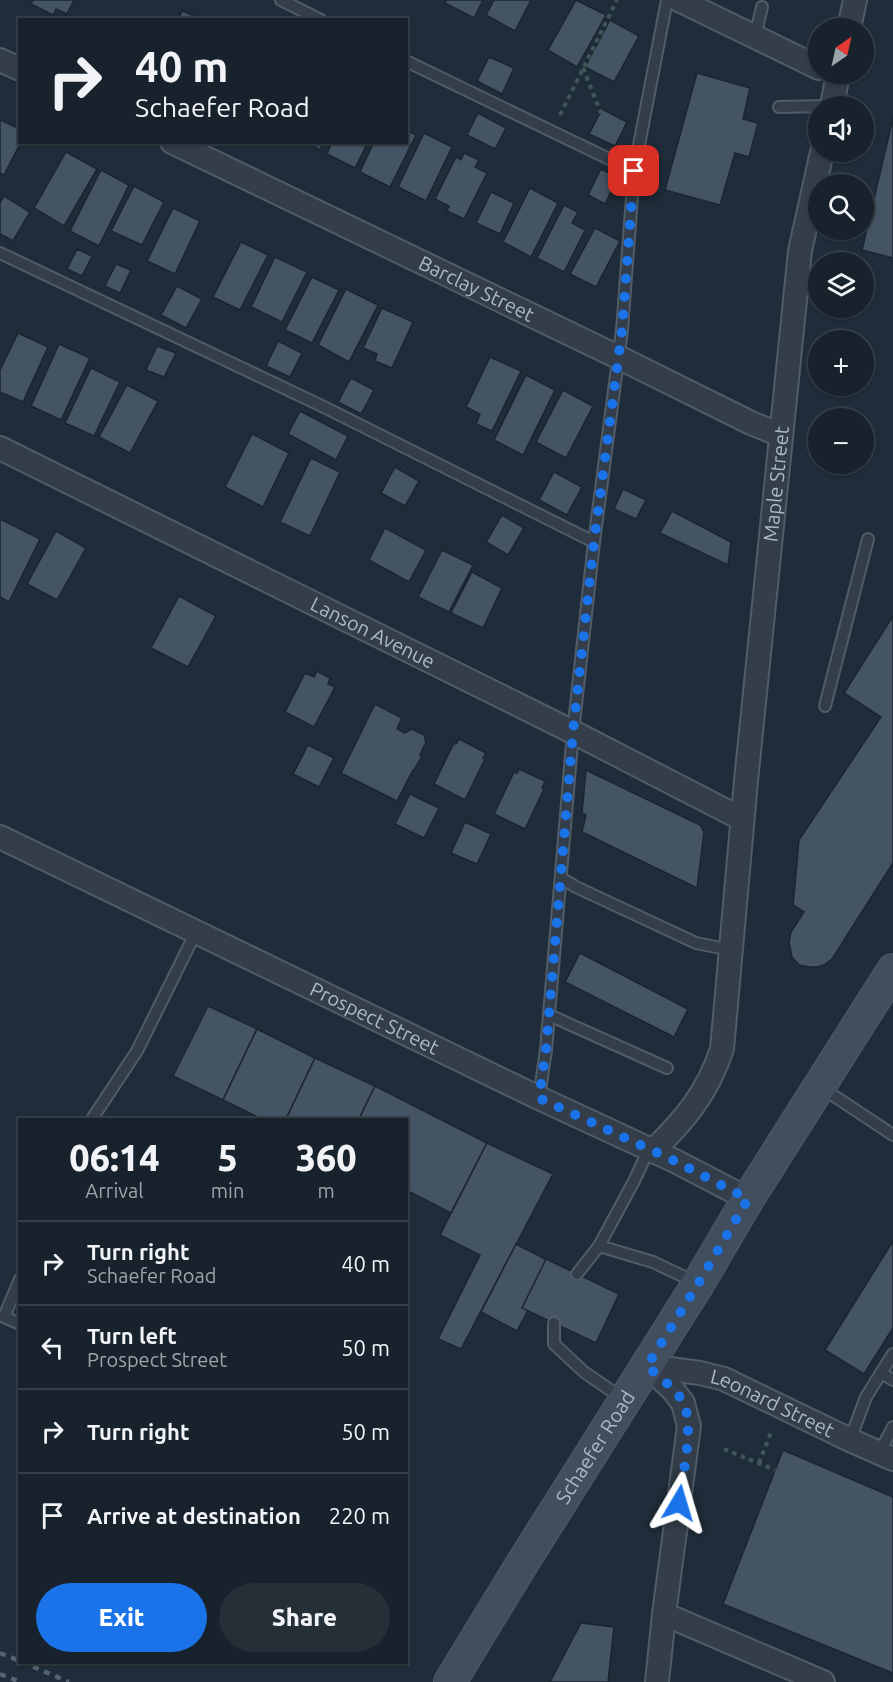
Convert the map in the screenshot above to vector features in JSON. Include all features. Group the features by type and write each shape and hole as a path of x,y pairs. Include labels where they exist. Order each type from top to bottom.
{"main road":[{"name":"Schaefer Road","path":"450,1682 626,1401 748,1199 893,970"}],"street":[{"path":"679,0 808,62"},
{"path":"851,18 855,0"},
{"path":"0,60 18,68"},
{"name":"Barclay Street","path":"176,144 751,423 781,435"},
{"name":"Maple Street","path":"651,1150 674,1130 694,1106 706,1087 722,1049 742,819 781,435 808,286 800,250 820,162"},
{"name":"Lanson Avenue","path":"0,448 573,732 742,819"},
{"name":"Prospect Street","path":"0,837 651,1150 748,1199"},
{"path":"647,1366 674,1390 683,1403 689,1426 657,1682"},
{"name":"Leonard Street","path":"647,1366 700,1373 724,1379 886,1456"},
{"path":"664,1614 823,1682"}],"lane":[{"path":"281,0 317,18"},
{"path":"539,1098 549,1015 573,732 618,357 634,171 667,0"},
{"path":"755,37 762,7"},
{"path":"408,62 634,171"},
{"path":"779,107 808,106"},
{"path":"0,253 324,407 594,542"},
{"path":"825,706 868,539"},
{"path":"561,878 696,943 731,950"},
{"path":"93,1118 137,1051 196,932"},
{"path":"549,1015 667,1068"},
{"path":"819,1087 893,1135"},
{"path":"577,1274 599,1246 651,1150"},
{"path":"599,1246 653,1262 698,1284"},
{"path":"18,1285 4,1317 18,1323"},
{"path":"554,1323 554,1344 584,1372 626,1401"},
{"path":"850,1440 866,1397 893,1354"},
{"path":"881,1373 893,1380"},
{"path":"886,1456 893,1427"}],"path":[{"path":"557,122 617,0"},
{"path":"583,67 601,113"},
{"path":"759,1463 772,1430"},
{"path":"723,1449 776,1470"}],"building":[{"path":"33,0 74,0 67,14 56,9 53,15 31,4"},
{"path":"446,0 483,0 474,18 445,3"},
{"path":"494,0 531,0 515,31 486,15"},
{"path":"576,0 606,15 577,67 548,50"},
{"path":"182,11 199,18 179,18"},
{"path":"610,20 639,36 614,82 585,67"},
{"path":"489,57 514,68 502,94 477,81"},
{"path":"697,73 750,88 743,119 758,123 749,157 735,153 720,205 665,190"},
{"path":"602,109 627,122 615,146 589,134"},
{"path":"478,113 506,128 495,149 467,135"},
{"path":"893,118 893,258 862,250 864,240 874,240 874,199"},
{"path":"0,120 18,128 18,144 20,144 4,175 0,173"},
{"path":"408,131 416,135 390,187 360,172 373,144 408,144"},
{"path":"424,133 452,147 426,201 398,187"},
{"path":"309,144 322,144 320,150"},
{"path":"331,144 367,144 355,168 327,154"},
{"path":"66,152 97,169 64,226 34,208"},
{"path":"464,153 479,160 475,167 487,173 464,219 447,211 449,206 435,199 456,157 461,160"},
{"path":"601,169 618,177 605,204 588,195"},
{"path":"101,170 129,185 99,246 70,231"},
{"path":"134,186 164,202 142,245 111,231"},
{"path":"530,188 558,203 531,257 503,242"},
{"path":"491,192 514,203 500,234 476,223"},
{"path":"4,196 30,212 13,241 0,234 0,203"},
{"path":"564,205 578,212 572,223 585,230 564,272 537,258"},
{"path":"173,208 200,221 175,274 147,261"},
{"path":"595,228 620,241 596,287 570,274"},
{"path":"241,242 268,255 240,310 213,297"},
{"path":"77,249 92,256 82,276 67,269"},
{"path":"275,257 307,272 282,322 251,307"},
{"path":"116,264 131,270 120,293 105,286"},
{"path":"312,277 339,290 312,343 285,330"},
{"path":"177,286 202,299 186,328 161,315"},
{"path":"346,289 378,305 349,362 318,345"},
{"path":"382,308 413,322 392,368 375,361 377,354 363,348"},
{"path":"18,333 48,347 23,402 0,392 0,370"},
{"path":"278,341 302,353 290,377 266,366"},
{"path":"59,344 90,358 61,420 31,406"},
{"path":"157,346 176,353 164,377 146,370"},
{"path":"490,357 521,371 492,431 476,424 480,414 466,407"},
{"path":"91,368 120,382 94,436 65,423"},
{"path":"526,375 555,390 523,455 494,440"},
{"path":"351,378 374,390 361,414 338,402"},
{"path":"127,385 158,401 130,453 99,437"},
{"path":"563,390 593,406 566,458 536,442"},
{"path":"300,411 348,436 336,460 288,434"},
{"path":"252,434 289,453 263,507 225,487"},
{"path":"311,458 340,472 310,536 280,522"},
{"path":"395,467 419,481 405,506 381,493"},
{"path":"554,472 582,487 567,515 539,500"},
{"path":"623,489 646,500 636,519 614,509"},
{"path":"672,511 731,542 728,565 660,533"},
{"path":"502,515 524,528 508,555 486,542"},
{"path":"0,519 40,539 9,602 0,597"},
{"path":"385,528 426,550 409,582 369,560"},
{"path":"56,531 86,548 57,600 27,584"},
{"path":"442,550 473,565 449,612 418,597"},
{"path":"472,572 502,588 483,628 451,613"},
{"path":"179,596 216,616 188,667 151,648"},
{"path":"893,616 893,863 832,959 817,967 799,965 792,957 789,942 791,932 804,912 793,905 799,840 881,717 844,693"},
{"path":"317,671 330,678 328,684 335,687 314,727 285,712 305,673 314,677"},
{"path":"375,704 402,718 397,729 405,733 412,729 424,735 426,742 420,755 422,756 397,801 341,773"},
{"path":"459,739 486,753 465,800 434,784 454,743 456,744"},
{"path":"308,745 334,758 319,787 293,774"},
{"path":"519,769 545,781 542,788 544,789 525,829 494,814 514,772 517,773"},
{"path":"586,770 700,825 704,832 697,888 582,832 586,815 582,813"},
{"path":"410,794 439,808 424,838 395,824"},
{"path":"465,822 491,834 477,864 451,853"},
{"path":"580,953 688,1009 674,1037 565,982"},
{"path":"208,1006 257,1029 223,1100 173,1076"},
{"path":"257,1029 315,1058 286,1118 260,1118 223,1100"},
{"path":"315,1058 375,1086 359,1118 286,1118"},
{"path":"375,1086 487,1143 451,1213 408,1191 408,1118 359,1118"},
{"path":"487,1143 553,1174 461,1349 438,1339 480,1255 440,1235"},
{"path":"893,1241 893,1328 864,1374 825,1350"},
{"path":"516,1244 553,1263 517,1331 481,1312"},
{"path":"546,1259 619,1294 596,1343 522,1308"},
{"path":"783,1450 893,1497 893,1673 723,1604"},
{"path":"581,1623 614,1627 608,1682 550,1682"}],"railway":[{"path":"0,1653 18,1660"},
{"path":"27,1664 69,1682"},
{"path":"0,1674 20,1682"}],"route":[{"path":"634,171 622,330 594,542 572,745 546,1050 539,1098 675,1161 748,1199 647,1366 674,1390 683,1403 689,1426 679,1503"}]}
